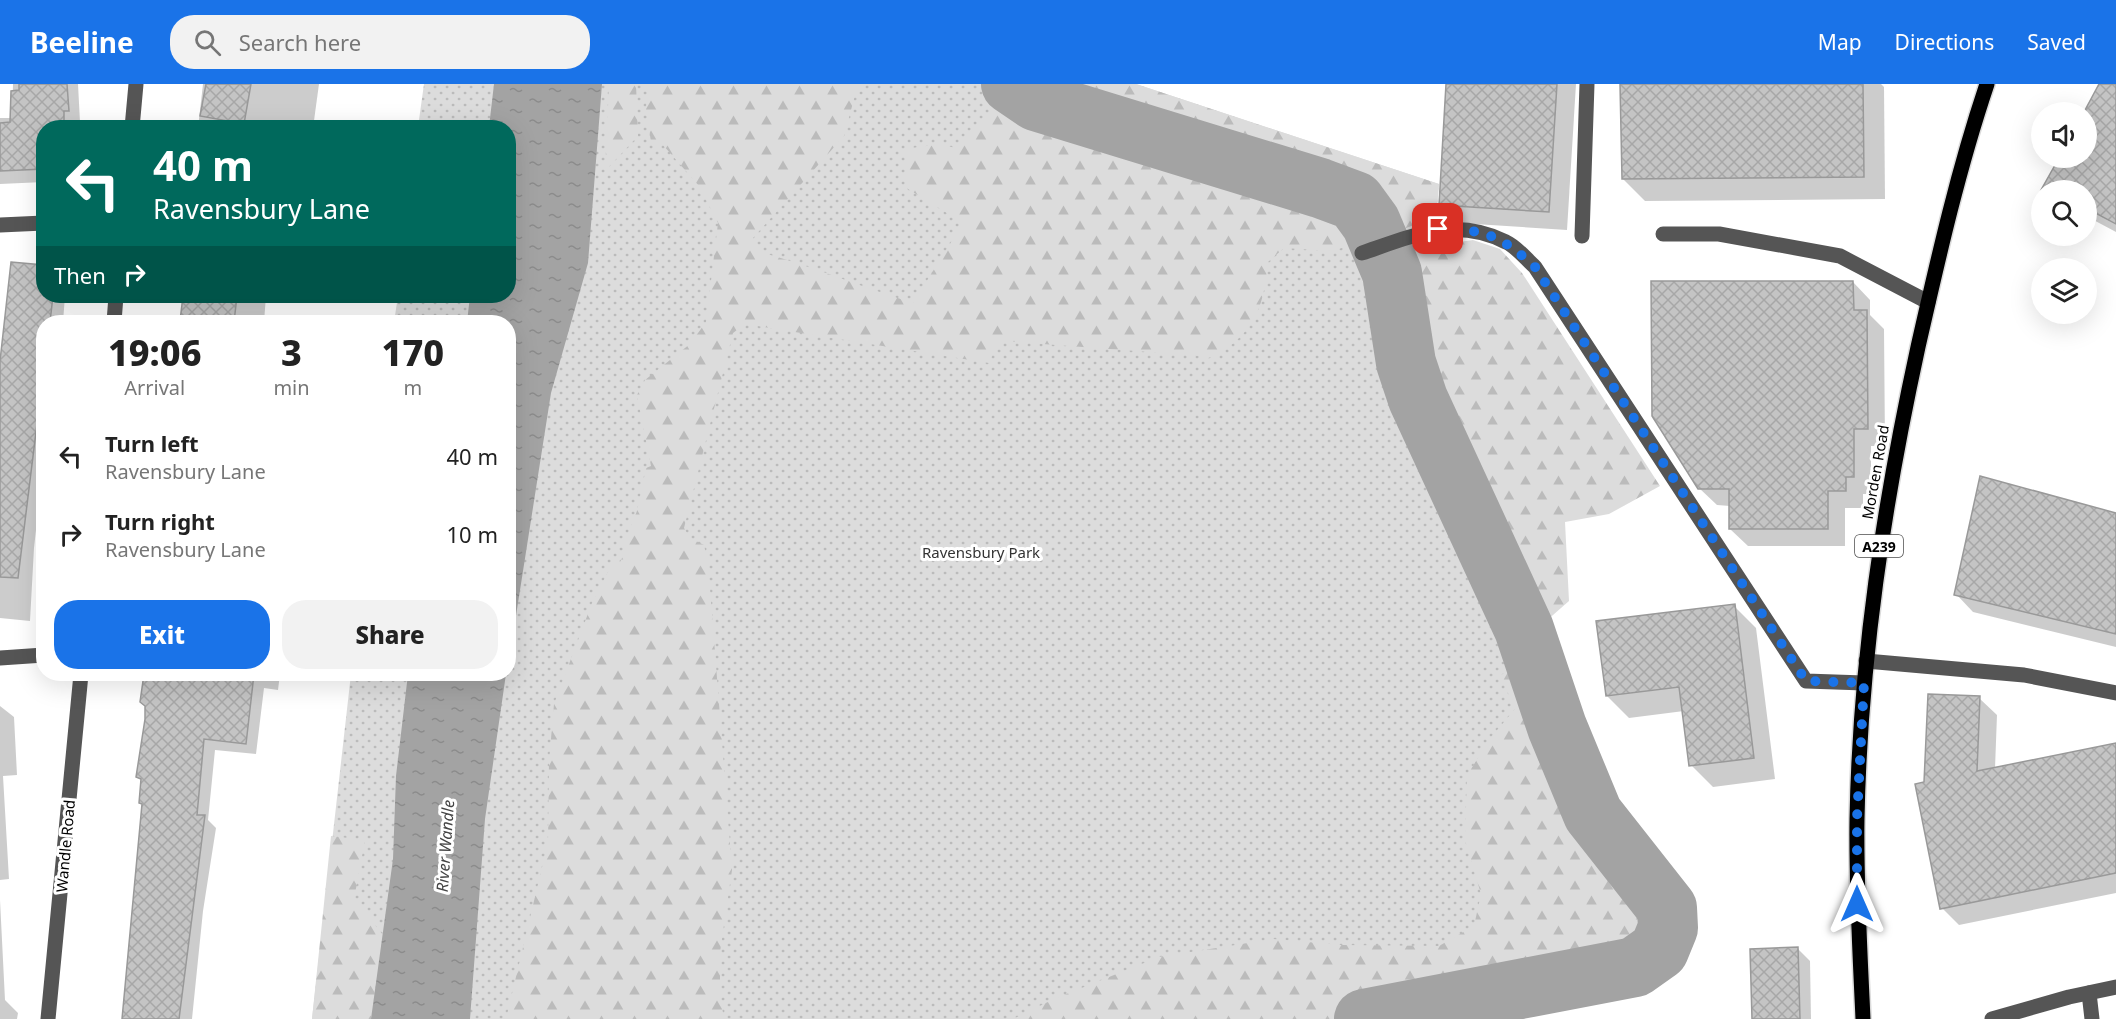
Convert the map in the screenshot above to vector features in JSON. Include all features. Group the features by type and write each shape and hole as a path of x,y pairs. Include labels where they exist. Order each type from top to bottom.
{"main road":[{"name":"Morden Road","path":"1863,1019 1857,904 1857,818 1864,683 1876,566 1896,450 1928,303 1987,84"}],"street":[{"path":"133,120 136,84"},
{"path":"1582,236 1587,84"},
{"path":"0,225 36,223"},
{"path":"1362,253 1438,229 1471,229 1508,243 1535,267 1806,681 1864,683"},
{"path":"1663,234 1719,234 1831,254 1928,303"},
{"path":"0,658 36,656"},
{"path":"1866,661 2024,675 2116,693"},
{"name":"Wandle Road","path":"48,1019 80,681"},
{"path":"1992,1019 2116,987"},
{"path":"2089,993 2092,1019"}],"green space":[{"name":"Ravensbury Park","path":"424,84 1136,84 1439,184 1430,246 1402,258 1426,391 1537,629 1566,723 1602,810 1677,904 1680,929 1679,963 1609,983 1515,997 1411,1019 312,1019 350,681 516,681 516,315 395,315 397,303 516,303 516,120 419,120"},
{"path":"609,84 636,84 638,136 605,171"},
{"path":"648,84 858,84 844,136 753,238 760,252 913,303 963,223 908,189 904,149 941,144 955,148 971,135 991,113 1001,84 1136,84 1439,184 1436,216 1389,235 1331,251 1284,248 1268,262 1263,295 1252,322 1233,343 1204,360 1203,356 1004,341 996,345 989,363 745,324 733,333 684,528 690,538 704,545 708,563 732,870 720,952 720,995 724,1019 506,1019 548,842 549,762 554,704 592,603 612,564 619,564 626,550 623,546 637,511 646,468 651,466 637,395 645,380 690,344 706,322 718,223 699,186 663,145 651,142 646,109"},
{"path":"1473,240 1500,249 1522,273 1660,486 1609,514 1565,522 1569,601 1537,629 1426,392 1416,355 1402,257 1430,246"},
{"path":"1542,642 1566,723 1602,810 1677,904 1680,929 1679,963 1609,983 1515,997 1411,1019 1013,1019 1054,999 1159,957 1273,939 1341,945 1439,946 1474,926 1481,894 1465,840 1467,775 1492,736 1515,709 1500,675 1519,668 1513,653"},
{"path":"331,836 365,840 354,899 383,935 371,1019 312,1019"}],"water":[{"path":"494,84 602,84 588,263 551,393 516,616 516,315 468,315 469,303 516,303 516,120 490,120"},
{"name":"River Wandle","path":"407,681 505,681 485,819 470,1019 371,1019 393,859 396,776"}],"building":[{"path":"19,84 67,84 69,111 64,111 64,120 36,120 36,169 0,171 0,123 10,122 11,91 19,90"},
{"path":"206,84 251,84 245,120 222,120 200,116"},
{"path":"1446,84 1557,84 1549,212 1439,205"},
{"path":"1620,84 1863,84 1864,177 1622,179"},
{"path":"2099,84 2116,84 2116,224 2097,214 2097,180 2047,180 2053,168 2097,168 2097,102 2089,102"},
{"path":"11,262 36,264 36,303 52,303 51,315 36,315 36,432 18,578 0,577 0,361"},
{"path":"1651,281 1853,281 1854,310 1867,310 1868,429 1854,429 1854,477 1846,477 1846,491 1828,491 1828,529 1729,529 1729,489 1698,489 1652,416"},
{"path":"182,303 236,303 235,315 181,315"},
{"path":"1980,476 2116,513 2116,634 1954,595"},
{"path":"1735,604 1754,758 1689,766 1679,687 1606,696 1596,621"},
{"path":"143,681 253,681 246,744 204,739 197,815 205,815 179,1019 122,1019 142,804 139,803 141,779 136,777 145,719 145,706 140,702"},
{"path":"1928,694 1980,696 1977,771 2116,743 2116,873 1940,909 1915,784 1924,782"},
{"path":"1798,947 1800,1019 1752,1019 1750,949"}],"waterway":[{"path":"1011,84 1036,101 1320,188 1355,201 1371,223 1392,273 1406,363 1418,399 1524,629 1557,727 1593,814 1667,908 1668,928 1659,950 1635,967 1364,1019"}],"route":[{"path":"1438,229 1471,229 1508,243 1535,267 1806,681 1864,683 1857,818 1857,904"}]}
